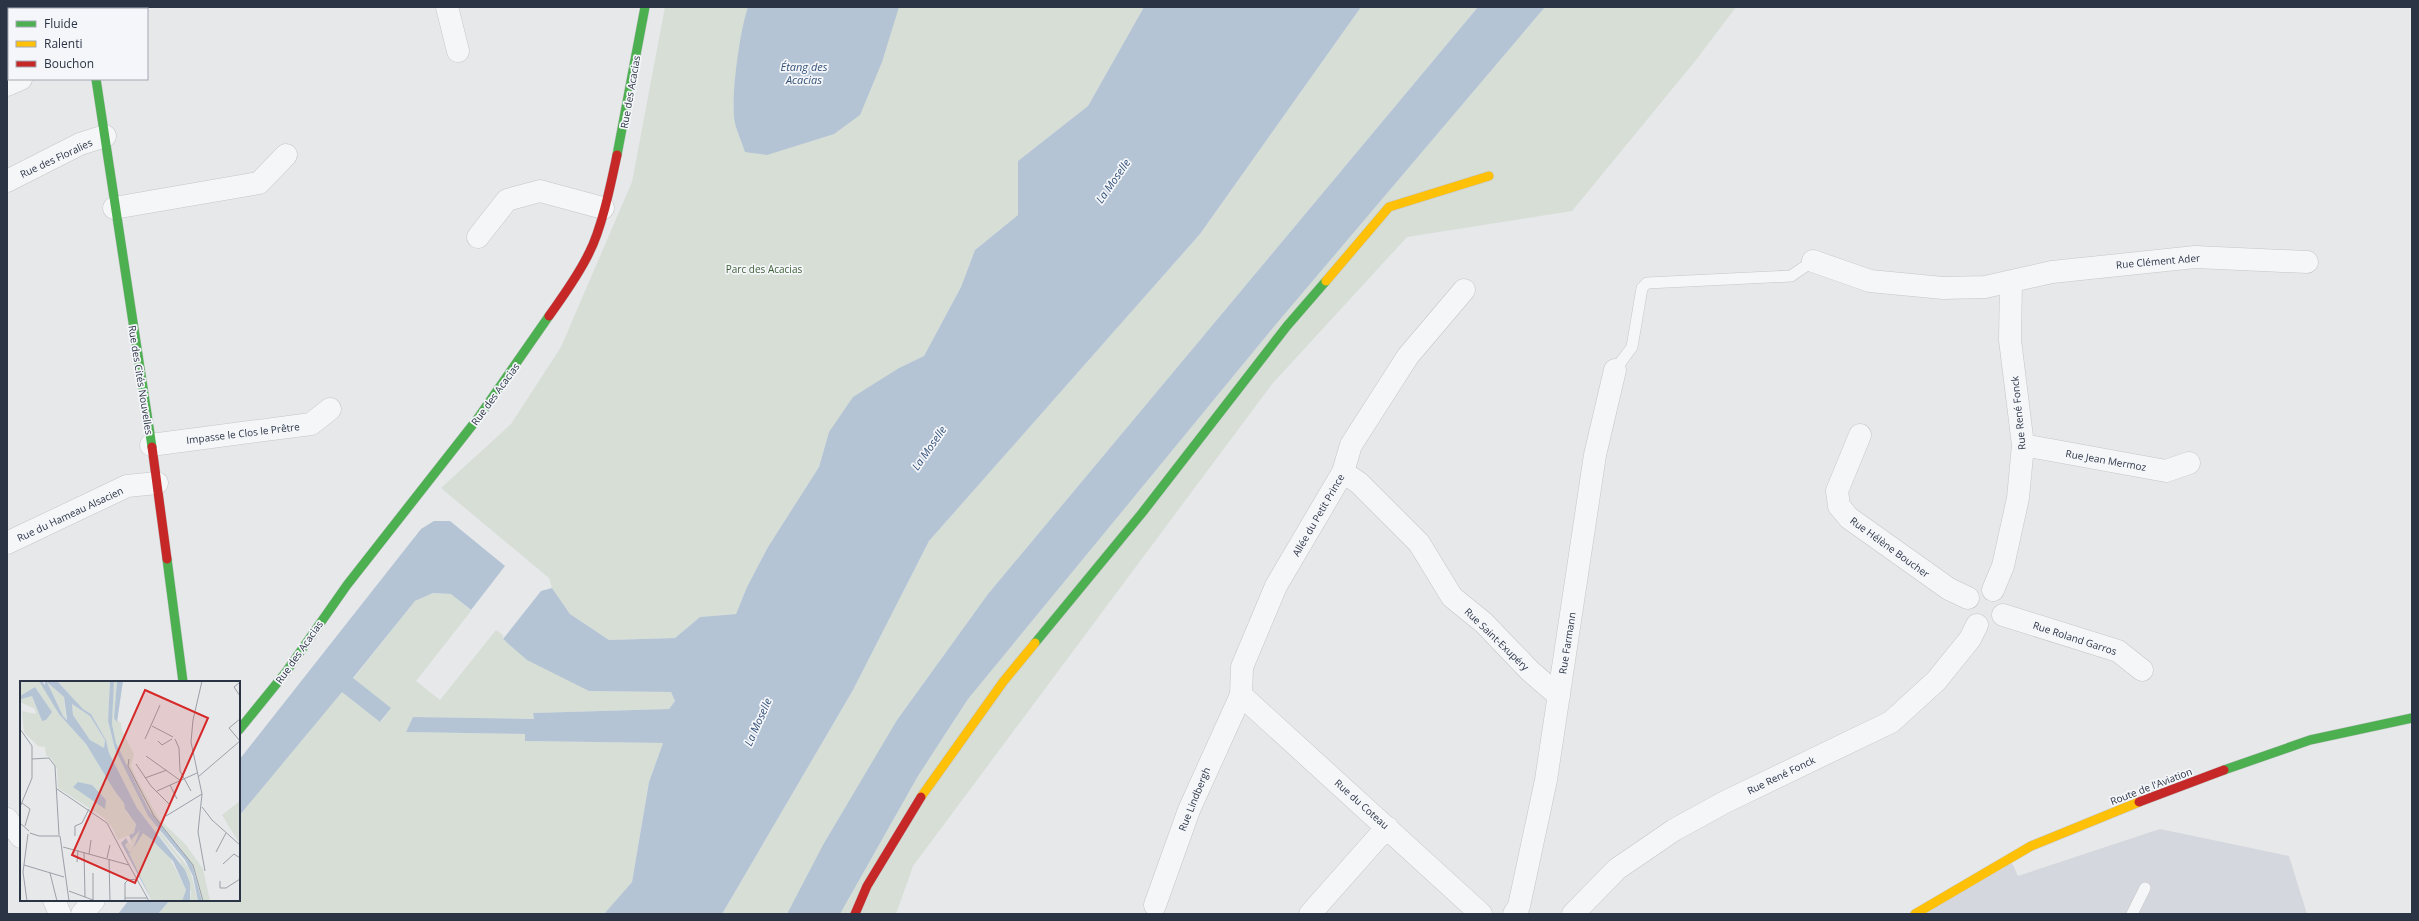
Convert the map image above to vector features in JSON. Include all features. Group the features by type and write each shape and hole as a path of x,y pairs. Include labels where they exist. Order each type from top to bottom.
{"street":[{"path":"447,7 458,51"},
{"name":"Rue des Acacias","path":"240,729 286,672 347,585 478,418 574,282 590,252 611,185 645,7"},
{"path":"7,85 19,80"},
{"name":"Rue des Cités Nouvelles","path":"96,80 114,208 151,445 183,681"},
{"name":"Rue des Floralies","path":"7,182 80,144 105,136"},
{"path":"114,208 259,183 286,155"},
{"path":"855,914 867,886 922,795 1002,682 1142,513 1287,326 1389,207 1489,176"},
{"path":"478,237 507,200 540,191 603,208"},
{"name":"Rue Clément Ader","path":"1813,261 1870,281 1943,288 1985,287 2052,272 2195,257 2307,262"},
{"name":"Rue René Fonck","path":"1993,590 2003,566 2018,498 2023,445 2010,340 2011,281"},
{"name":"Allée du Petit Prince","path":"1241,695 1242,667 1276,586 1343,472 1351,445 1408,356 1464,290"},
{"name":"Rue Farmann","path":"1514,914 1519,906 1546,780 1595,455 1615,370"},
{"name":"Impasse le Clos le Prêtre","path":"151,445 310,424 330,409"},
{"name":"Rue Hélène Boucher","path":"1860,435 1837,491 1839,506 1849,518 1949,589 1968,598"},
{"name":"Rue Jean Mermoz","path":"2023,445 2166,471 2189,463"},
{"name":"Rue Saint-Exupéry","path":"1343,472 1359,483 1419,543 1452,596 1484,623 1530,670 1559,696"},
{"name":"Rue du Hameau Alsacien","path":"7,543 127,486 156,483"},
{"path":"1979,589 1993,590 2000,596 2004,605 2003,615 1995,624 1989,626 1977,625 1967,613 1968,598 1979,589"},
{"name":"Rue Roland Garros","path":"2003,615 2118,651 2142,670"},
{"name":"Rue René Fonck","path":"1573,914 1617,870 1674,830 1725,802 1891,722 1936,681 1970,640 1977,625"},
{"name":"Rue du Coteau","path":"1241,695 1482,914"},
{"name":"Rue Lindbergh","path":"1155,905 1188,810 1241,695"},
{"name":"Route de l'Aviation","path":"1915,914 2031,846 2168,790 2310,740 2412,718"},
{"path":"7,819 20,836"},
{"path":"1310,914 1387,827"},
{"path":"54,901 60,914"},
{"path":"82,914 93,901"}],"lane":[{"path":"1615,370 1632,346 1642,288 1647,283 1791,276 1813,261"},
{"path":"2132,914 2145,888"}],"shaded area":[{"path":"2160,829 2289,856 2307,914 1924,914 2012,863 2018,876"}],"green space":[{"name":"Parc des Acacias","path":"665,7 1144,7 1088,106 1018,161 1018,215 975,250 961,287 924,356 899,368 829,432 819,467 768,547 747,587 736,614 700,617 675,638 609,640 570,614 552,588 549,578 441,488 511,424 561,347 632,182"},
{"path":"1361,7 1478,7 988,594 897,720 788,914 722,914 853,690 929,541 1200,234"},
{"path":"1545,7 1736,7 1696,60 1572,211 1407,237 1272,384 913,866 896,914 840,914 918,776 968,699 1277,323"},
{"path":"433,593 452,594 471,611 416,681 440,700 496,630 503,635 503,640 589,691 671,692 675,701 669,709 533,713 534,719 413,717 406,732 525,734 525,741 663,743 649,782 632,882 604,914 158,914 169,901 240,901 240,815 342,691 381,722 391,708 353,679 415,601"}],"water":[{"name":"Étang des Acacias","path":"748,7 899,7 882,62 860,115 834,134 767,155 745,152 735,123 734,98 739,47"},
{"name":"La Moselle","path":"1144,7 1361,7 1200,234 929,541 853,690 722,914 604,914 632,882 649,782 663,743 525,741 525,734 406,732 413,717 534,719 533,713 669,709 675,701 671,692 589,691 527,660 503,639 541,591 552,588 570,614 609,640 675,638 700,617 736,614 747,587 768,547 819,467 829,432 853,397 899,368 924,356 961,287 975,250 1018,215 1018,161 1088,106"},
{"path":"1478,7 1545,7 1277,323 968,699 918,776 840,914 787,914 823,845 897,720 988,594"},
{"path":"434,521 450,521 505,566 471,610 451,594 433,593 415,601 353,678 391,708 380,722 342,692 240,815 240,759 421,529"},
{"path":"128,901 169,901 158,914 118,914"}],"traffic: fast":[{"path":"617,155 645,7"},
{"path":"96,80 152,447"},
{"path":"1035,643 1142,513 1287,326 1326,281"},
{"path":"240,729 286,672 347,585 478,418 549,316"},
{"path":"167,559 183,681"},
{"path":"2224,770 2310,740 2412,718"}],"traffic: slow":[{"path":"1326,281 1389,207 1489,176"},
{"path":"921,797 1003,682 1035,643"},
{"path":"1915,914 2031,846 2139,802"}],"traffic: jam":[{"path":"549,316 575,278 594,243 606,205 617,155"},
{"path":"152,447 167,559"},
{"path":"2139,802 2224,770"},
{"path":"855,914 867,886 921,797"}]}
